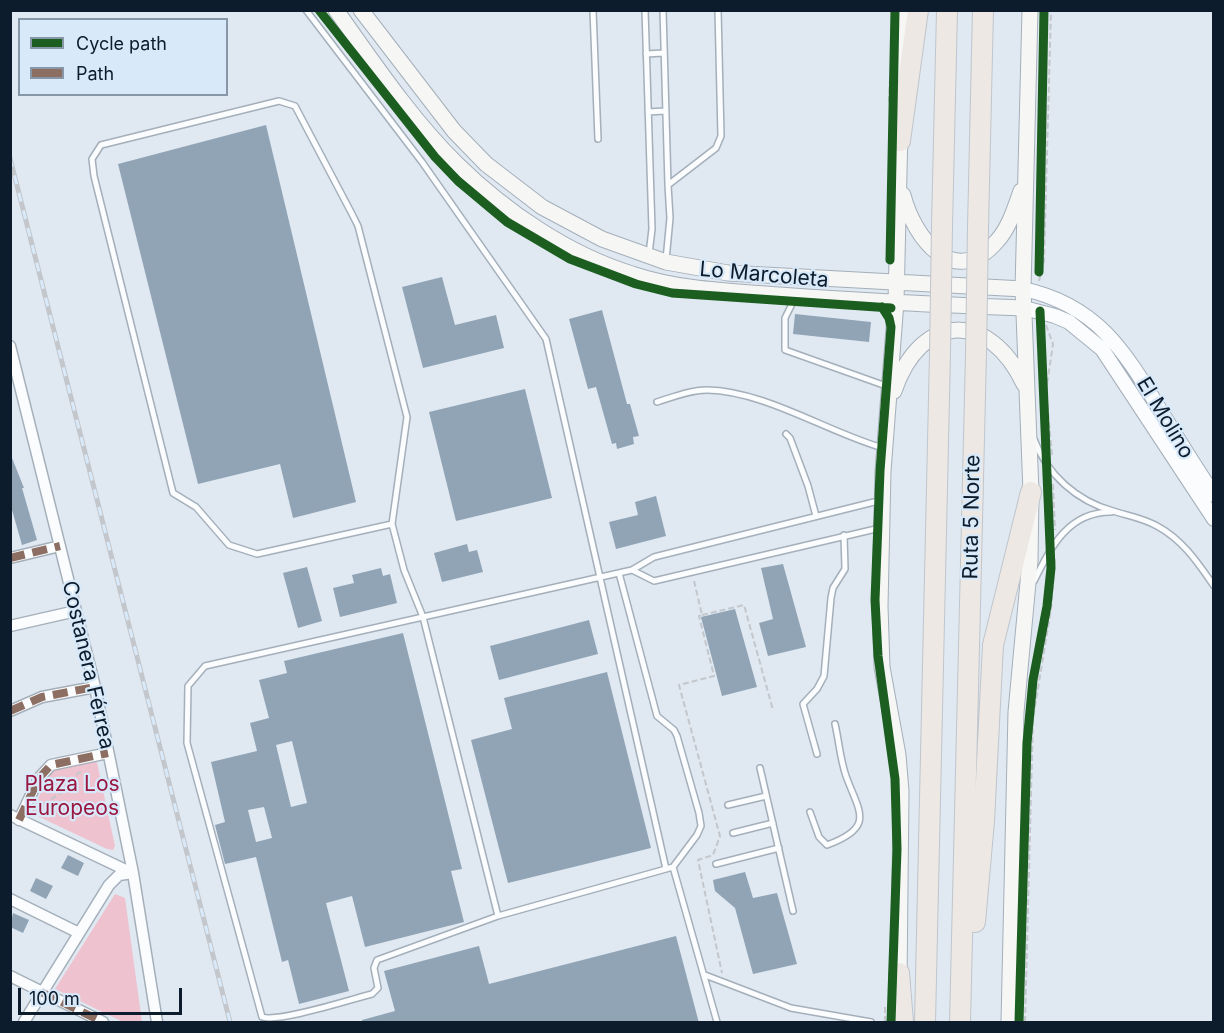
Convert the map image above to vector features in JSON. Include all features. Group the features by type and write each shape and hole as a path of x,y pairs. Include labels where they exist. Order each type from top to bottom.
{"highway":[{"path":"900,141 918,10"},
{"name":"Ruta 5 Norte","path":"925,1023 947,10"},
{"name":"Ruta 5 Norte","path":"960,1023 982,10"},
{"path":"960,1023 974,941 984,821 992,651 1031,492"},
{"path":"899,973 903,1023"}],"main road":[{"name":"Lo Marcoleta","path":"336,10 441,147 474,180 534,225 581,252 631,274 700,289 1024,308"},
{"name":"Lo Marcoleta","path":"361,10 412,79 470,148 522,193 573,225 649,257 728,273 1023,289"},
{"path":"897,1023 901,791 898,755 881,657 882,504 897,281 903,10"},
{"path":"1010,1023 1016,712 1029,591 1031,492 1023,289 1030,10"},
{"path":"394,87 404,86 412,79"},
{"path":"412,110 421,103 430,101"},
{"path":"899,181 909,214 923,241 939,255 957,260 978,256 998,240 1010,220 1025,178"},
{"path":"888,409 909,357 922,343 949,331 968,331 994,341 1007,354 1027,389"}],"street":[{"name":"Lo Marcoleta","path":"1023,289 1039,292 1072,307 1093,320 1116,341"},
{"name":"Lo Marcoleta","path":"1024,308 1040,311 1069,322 1093,339 1111,359 1126,383"},
{"name":"El Molino","path":"1116,341 1214,495"},
{"name":"Costanera Férrea","path":"10,346 95,687 132,873 157,1023"},
{"name":"El Molino","path":"1126,383 1214,519"},
{"path":"10,558 60,546"},
{"path":"10,626 76,610"},
{"path":"10,711 42,697 95,687"},
{"path":"108,753 51,765 39,778 15,817 132,873"},
{"path":"24,1023 41,992 115,878 132,873"},
{"path":"10,899 79,933"},
{"path":"10,976 103,1023"}],"lane":[{"path":"306,10 422,162 546,339 598,578 666,869"},
{"path":"593,10 597,140"},
{"path":"645,10 652,229 649,257"},
{"path":"663,10 670,218 666,262"},
{"path":"668,185 716,148 721,136 718,10"},
{"path":"646,54 663,53"},
{"path":"392,524 257,554 230,545 196,507 173,493 94,176 92,159 101,145 279,101 295,106 358,226 407,417 392,524 404,570 423,617 498,916"},
{"path":"648,112 665,111"},
{"path":"795,296 785,318 785,350 890,387"},
{"path":"657,402 705,390 728,392 885,448"},
{"path":"1028,422 1036,444 1050,468 1082,498 1116,512 1147,521 1168,533 1188,551 1214,586"},
{"path":"786,434 790,438 808,486 816,516"},
{"path":"619,573 657,716 674,730 677,736 699,813 701,826 697,836 673,867 498,916 377,960 374,968 378,988 372,994 286,1019 268,1019 259,1012 187,743 188,686 205,666 632,570 654,557 874,502 882,504"},
{"path":"1029,591 1053,545 1068,528 1082,518 1099,513 1116,512"},
{"path":"632,570 654,581 882,528"},
{"path":"817,754 803,705 818,689 824,676 831,598 833,588 845,569 844,535"},
{"path":"810,812 819,837 827,845 845,839 859,822 862,812 845,774 835,724"},
{"path":"760,768 793,911"},
{"path":"728,805 766,796"},
{"path":"733,833 772,823"},
{"path":"716,864 778,848"},
{"path":"673,867 717,1023"},
{"path":"705,975 791,1008 871,1023"}],"path":[{"path":"1039,272 1044,10"},
{"path":"1039,272 1044,261 1051,10"},
{"path":"893,117 894,70"},
{"path":"1025,1023 1033,719 1038,676 1051,609 1053,545 1040,311"},
{"path":"1019,1023 1027,743 1034,680 1050,587 1053,545"},
{"path":"692,572 702,615 699,616 714,676 680,685 720,836 713,855 698,860 724,982"},
{"path":"702,615 744,605 772,711"},
{"path":"15,817 65,790 84,769"},
{"path":"69,771 73,780"},
{"path":"50,774 50,781 54,786 65,790"},
{"path":"891,1023 892,999"}],"green space":[{"name":"Plaza Los Europeos","path":"96,758 115,846 113,850 31,813 53,767"},
{"path":"115,894 125,898 142,1022 123,1022 55,989"}],"building":[{"path":"266,125 356,502 293,518 280,464 198,484 118,164"},
{"path":"442,277 455,325 496,315 504,348 423,368 402,287"},
{"path":"602,310 627,404 630,404 639,436 633,437 634,444 617,449 616,443 612,444 596,387 588,389 569,319"},
{"path":"795,314 871,322 869,342 793,334"},
{"path":"525,389 552,498 456,521 429,412"},
{"path":"10,453 24,488 22,488 37,540 22,545 10,503"},
{"path":"656,496 666,536 616,549 609,522 638,515 635,502"},
{"path":"467,544 469,552 477,550 483,572 442,582 434,553"},
{"path":"783,564 806,647 768,656 759,623 773,619 761,568"},
{"path":"307,567 322,621 298,628 283,573"},
{"path":"381,568 383,576 390,574 397,603 340,617 333,588 354,583 352,575"},
{"path":"735,609 757,687 722,696 701,617"},
{"path":"589,620 598,654 499,680 490,646"},
{"path":"403,633 462,869 451,871 464,922 365,947 352,896 326,903 349,991 299,1004 288,960 282,962 256,857 225,864 215,825 225,822 211,762 257,751 250,723 269,718 259,680 287,673 284,661","holes":["292,741 307,803 291,807 276,745","264,807 272,838 256,842 248,810"]},
{"path":"607,672 651,848 508,883 471,740 512,729 504,698"},
{"path":"68,855 84,863 78,876 61,868"},
{"path":"745,872 753,898 777,893 797,964 753,974 735,908 715,891 713,880"},
{"path":"36,878 53,886 46,899 30,891"},
{"path":"13,913 29,920 23,933 10,927"},
{"path":"676,936 699,1023 362,1023 362,1020 395,1011 384,971 479,946 489,984"}],"railway":[{"path":"10,158 230,1022"}],"marked path":[{"path":"10,558 60,546"},
{"path":"10,711 42,697 95,687"},
{"path":"19,820 39,778 51,765 108,753"},
{"path":"41,992 103,1022"}],"cycle path":[{"path":"319,10 435,157 458,181 507,222 570,259 636,284 672,293 891,308"},
{"path":"890,260 895,10"},
{"path":"1039,272 1044,10"},
{"path":"882,307 889,318 891,327 880,471 875,600 878,656 895,779 897,849 891,1022"},
{"path":"1019,1022 1027,743 1033,680 1047,606 1051,568 1040,311"}]}
